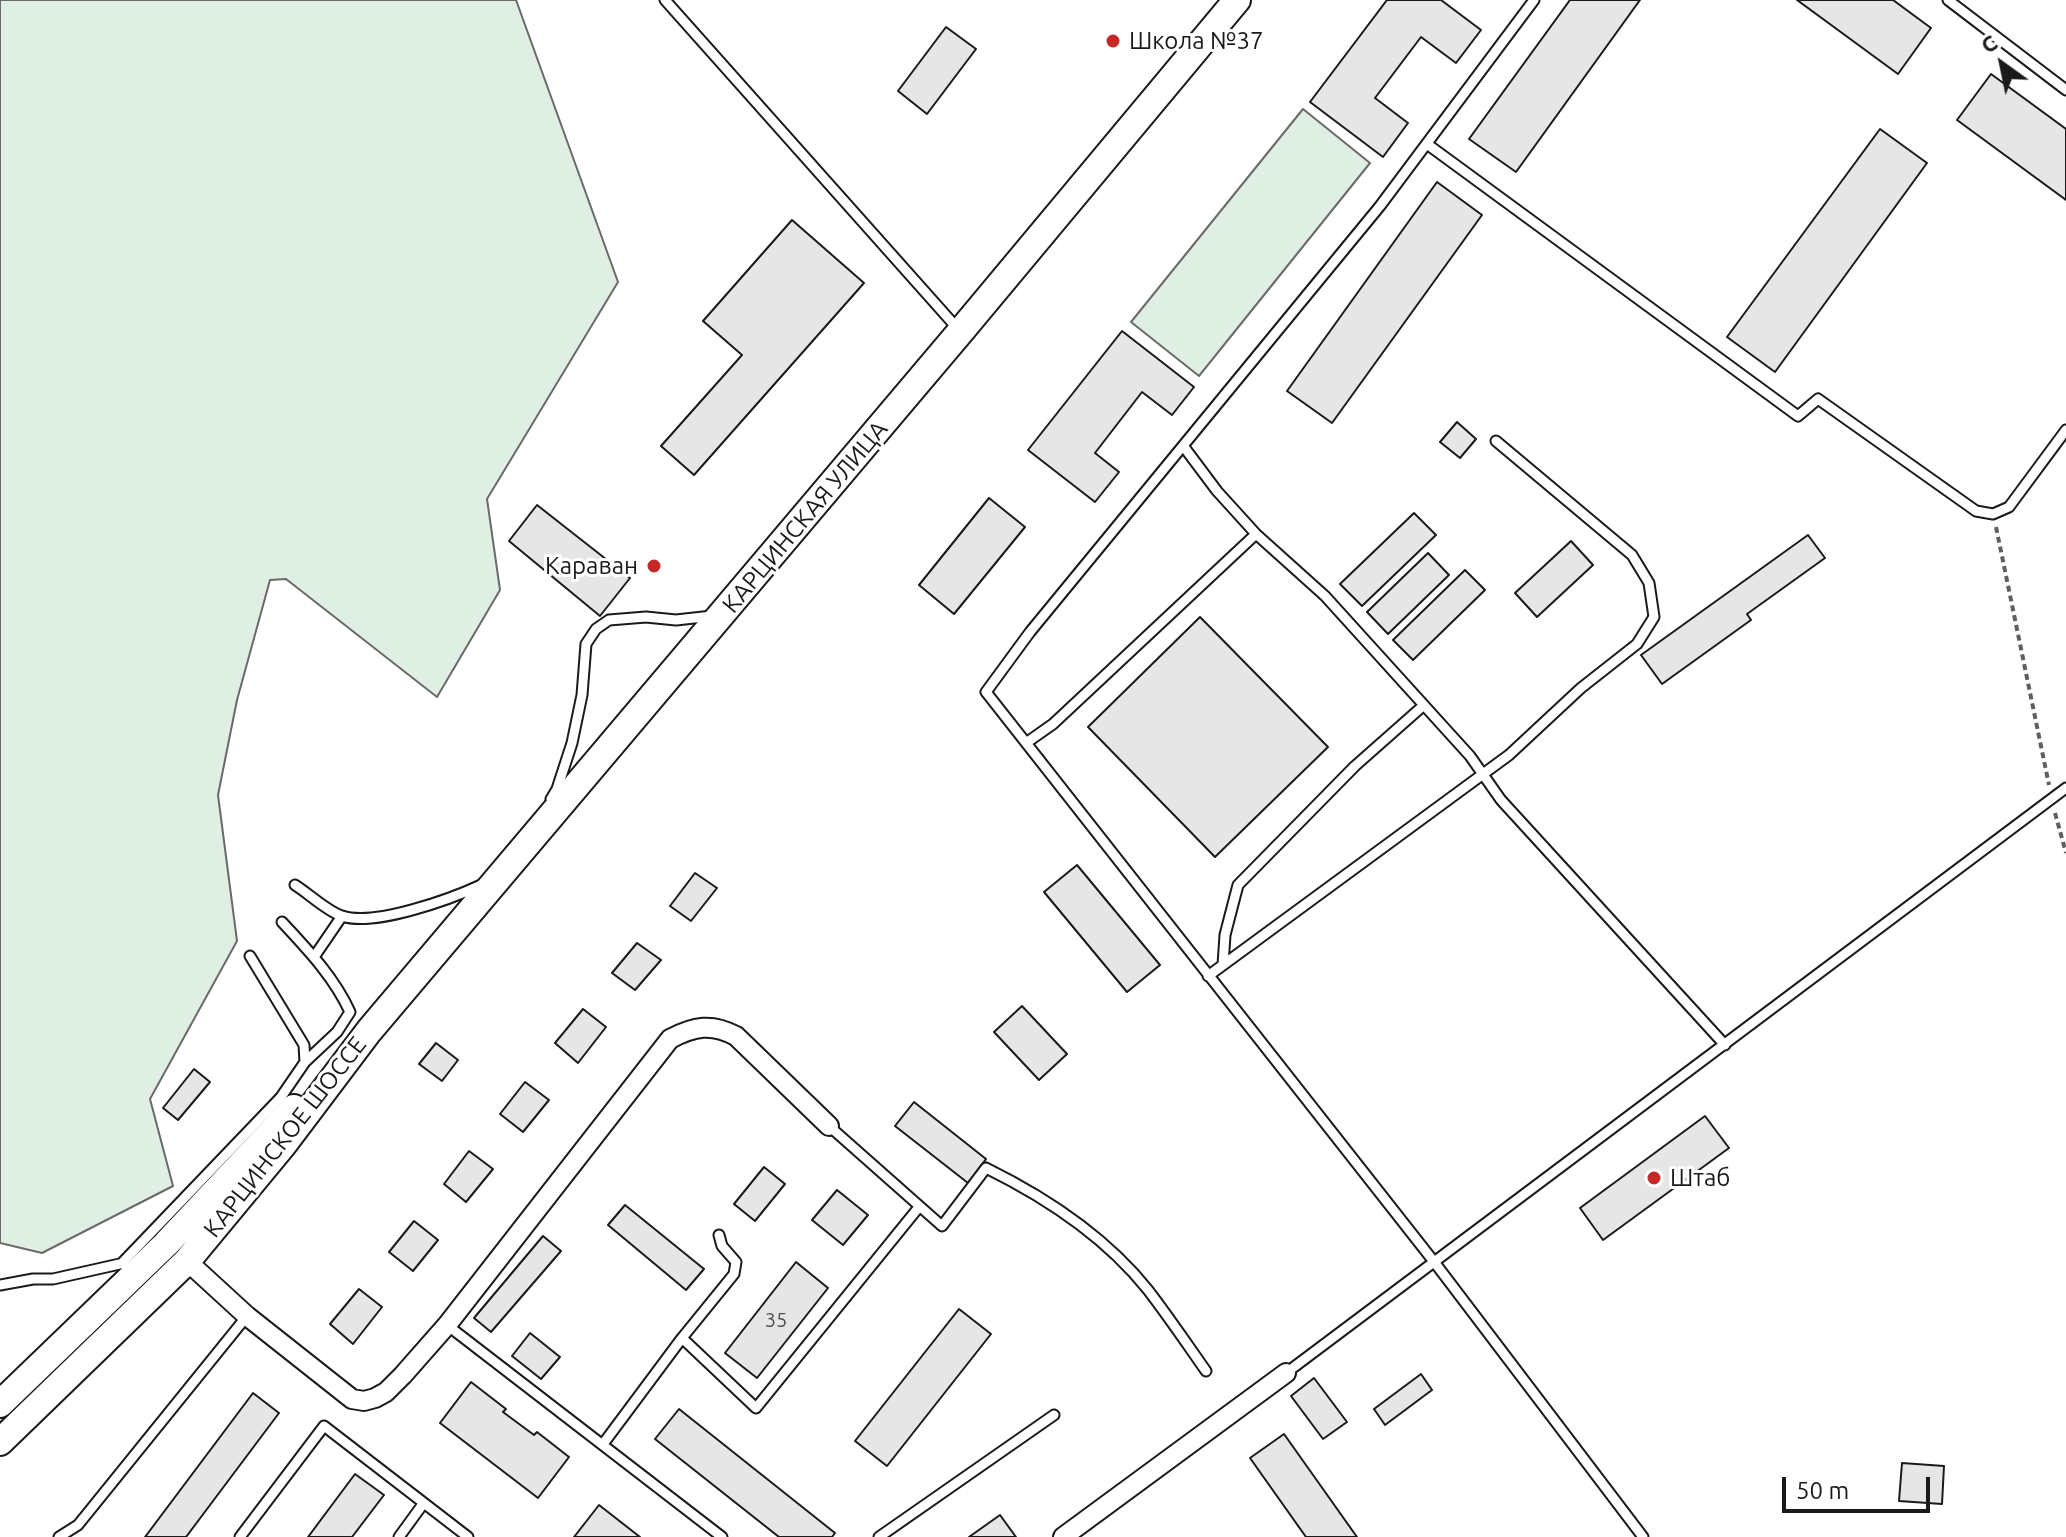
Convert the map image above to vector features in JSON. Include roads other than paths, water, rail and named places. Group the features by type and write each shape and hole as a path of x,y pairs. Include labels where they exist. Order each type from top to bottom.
{"main road":[{"name":"КАРЦИНСКАЯ УЛИЦА","path":"369,1031 1237,0"},
{"name":"КАРЦИНСКОЕ ШОССЕ","path":"0,1404 166,1244 369,1031"},
{"name":"КАРЦИНСКОЕ ШОССЕ","path":"0,1442 187,1261 283,1145 369,1031"},
{"path":"166,1244 187,1261"}],"street":[{"path":"187,1261 247,1316 352,1399 364,1401 386,1392 447,1325 670,1039 705,1026 723,1029 736,1036 829,1126"},
{"path":"1063,1537 1286,1373"}],"lane":[{"path":"665,0 961,331"},
{"path":"1534,0 1380,206 1030,632 986,692 1435,1263 1643,1537"},
{"path":"1948,0 2066,90"},
{"path":"1427,144 1798,416 1818,399 1976,511 1993,514 2009,507 2066,430"},
{"path":"1208,976 1509,755 1581,688 1637,644 1654,617 1649,583 1632,555 1496,441"},
{"path":"1184,447 1217,491 1256,534 1325,596 1483,773 1501,800 1725,1045"},
{"path":"1026,743 1053,724 1256,534"},
{"path":"295,885 342,916 370,918 454,898 504,874 557,789 572,743 582,695 586,644 596,629 609,620 646,617 676,620 723,614"},
{"path":"1223,965 1225,935 1238,885 1355,766 1424,705"},
{"path":"1286,1373 2066,788"},
{"path":"314,957 342,916"},
{"path":"121,1264 281,1097 305,1062 337,1032 350,1012 342,994 282,922"},
{"path":"250,956 304,1045 305,1062"},
{"path":"829,1126 942,1226 986,1168 1031,1190 1091,1232 1146,1288 1206,1371"},
{"path":"682,1338 756,1408 919,1207"},
{"path":"603,1444 734,1274 736,1262 722,1246 719,1235"},
{"path":"0,1285 53,1279 142,1259 166,1244"},
{"path":"59,1537 78,1525 247,1316"},
{"path":"447,1325 722,1537"},
{"path":"879,1537 1054,1415"},
{"path":"240,1537 324,1426 468,1537"},
{"path":"399,1537 423,1504"}],"place":[{"name":"Школа №37","path":"1113,41"},
{"name":"Караван","path":"654,566"},
{"name":"Штаб","path":"1654,1178"}]}
